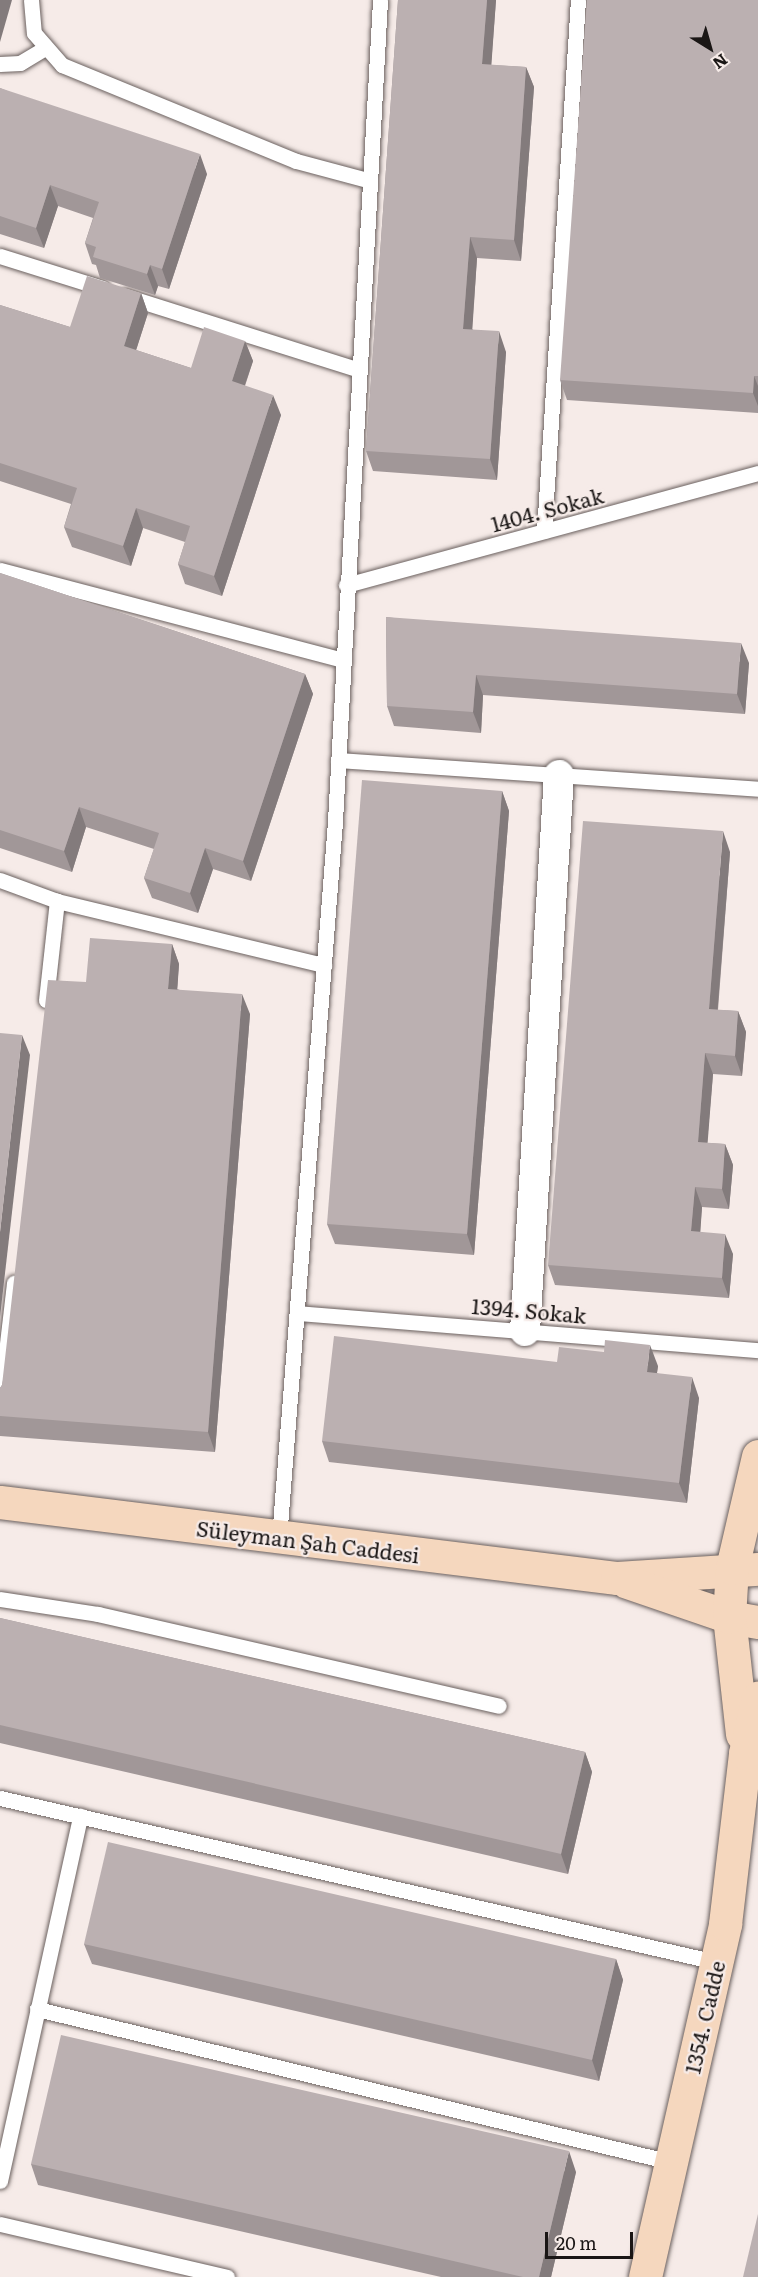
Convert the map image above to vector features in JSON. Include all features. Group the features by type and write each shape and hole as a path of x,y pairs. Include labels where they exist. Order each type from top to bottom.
{"main road":[{"name":"1354. Cadde","path":"751,1755 743,1620 745,1569 758,1456"},
{"name":"Süleyman Şah Caddesi","path":"0,1502 617,1578"},
{"path":"617,1578 745,1569"},
{"path":"617,1578 743,1620"},
{"name":"1354. Cadde","path":"645,2277 716,1962 751,1755 758,1698"}],"street":[{"path":"525,1331 559,776"}],"lane":[{"path":"32,0 34,33 43,49 101,85 296,160 367,180"},
{"path":"279,1538 338,760 367,180 380,0"},
{"path":"544,531 578,0"},
{"path":"0,64 20,63 43,49"},
{"path":"0,256 357,369"},
{"name":"1404. Sokak","path":"346,585 758,473"},
{"path":"0,570 343,660"},
{"path":"338,760 758,789"},
{"path":"0,880 57,901 324,964"},
{"path":"44,1018 57,901"},
{"path":"0,1404 16,1264"},
{"name":"1394. Sokak","path":"297,1313 758,1350"},
{"path":"0,1599 120,1619 498,1706"},
{"path":"0,1798 716,1962"},
{"path":"0,2181 80,1816"},
{"path":"38,2009 671,2162"},
{"path":"0,2224 227,2277"}],"building":[{"path":"398,0 487,0 482,64 526,67 514,240 470,237 463,329 499,331 490,459 366,451"},
{"path":"587,0 758,0 758,376 754,376 753,393 560,380"},
{"path":"0,88 200,154 162,269 150,265 147,274 93,257 96,247 85,243 99,202 50,185 36,228 0,216"},
{"path":"87,276 141,293 124,346 191,368 204,327 245,341 232,381 273,395 214,576 178,564 190,526 136,508 123,546 64,527 77,488 0,463 0,305 70,327"},
{"path":"0,573 305,674 243,861 205,848 190,893 144,878 159,833 79,807 64,851 0,830"},
{"path":"386,617 741,643 737,694 476,675 473,712 387,706"},
{"path":"362,780 502,791 467,1234 327,1224"},
{"path":"583,821 723,831 709,1009 738,1011 735,1056 705,1053 698,1142 725,1144 722,1189 695,1187 691,1231 725,1234 722,1278 548,1265"},
{"path":"90,938 172,944 168,989 242,994 208,1432 0,1416 0,1388 48,980 86,982"},
{"path":"0,1033 22,1035 0,1232"},
{"path":"334,1336 557,1362 559,1347 604,1352 605,1340 650,1345 647,1372 692,1377 679,1483 322,1441"},
{"path":"0,1618 585,1752 561,1854 0,1725"},
{"path":"108,1842 616,1959 592,2060 84,1944"},
{"path":"61,2035 569,2151 539,2277 523,2277 31,2164"},
{"path":"758,2214 758,2277 743,2277"}]}
